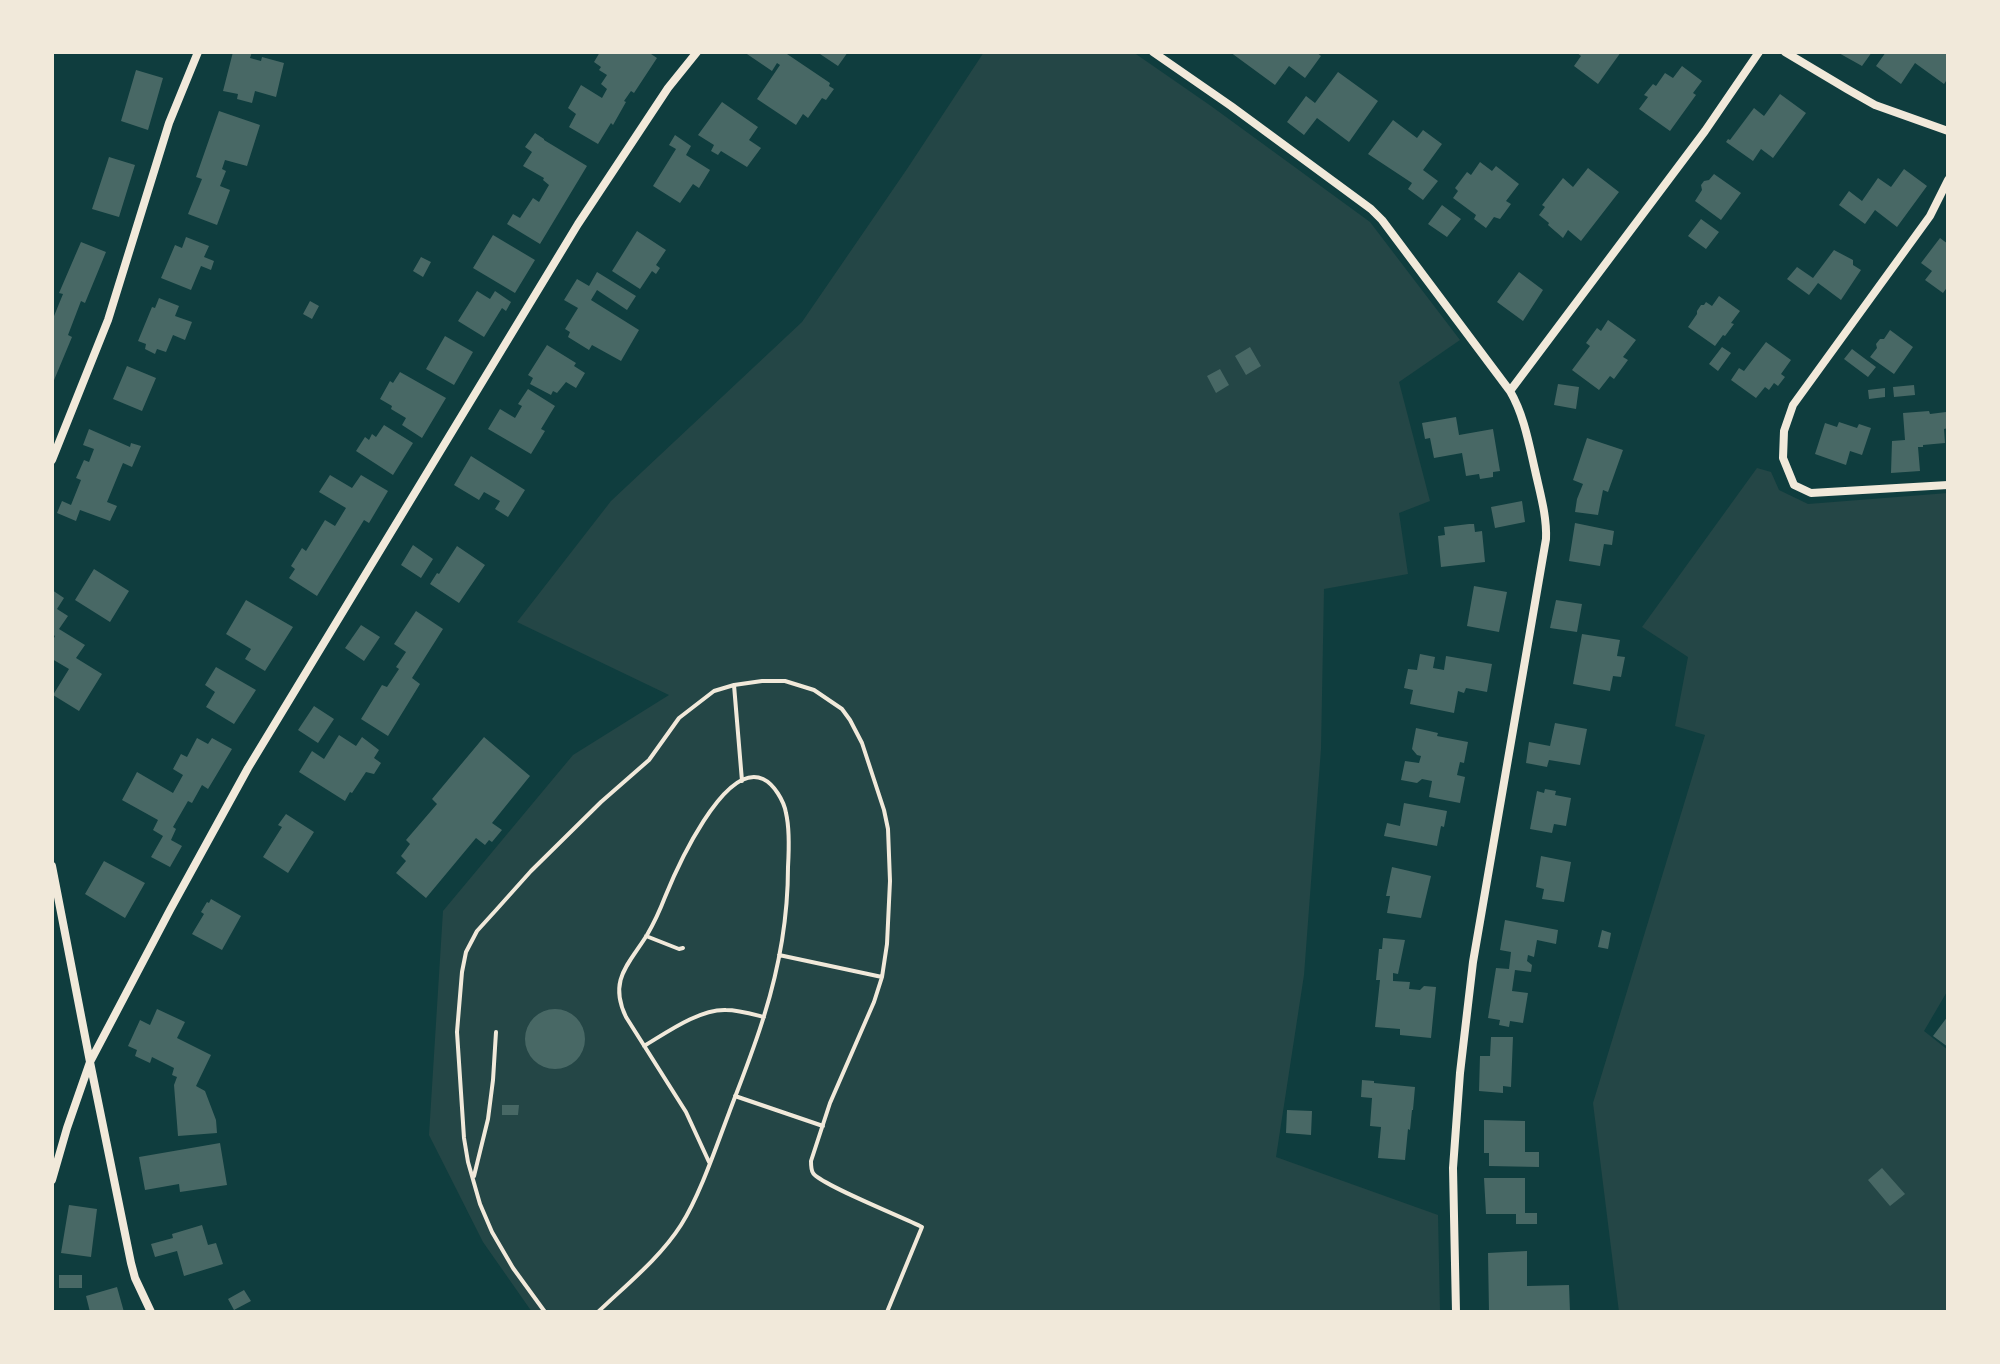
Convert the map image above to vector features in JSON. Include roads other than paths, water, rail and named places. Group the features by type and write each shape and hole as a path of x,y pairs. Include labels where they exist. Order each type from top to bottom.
{"street":[{"path":"52,460 108,320 169,123 198,52"},
{"path":"52,1180 90,1062 248,768 578,224 668,88 697,52"},
{"path":"1153,52 1371,209 1510,391 1519,407 1533,460 1544,510 1546,539 1473,962 1460,1073 1453,1168 1456,1312"},
{"path":"1510,391 1705,131 1759,52"},
{"path":"1785,52 1875,105 1948,131"},
{"path":"1948,180 1930,216 1890,274 1800,393 1784,431 1783,446 1783,458 1794,485 1811,493 1948,485"},
{"path":"52,866 131,1263 151,1312"}]}
